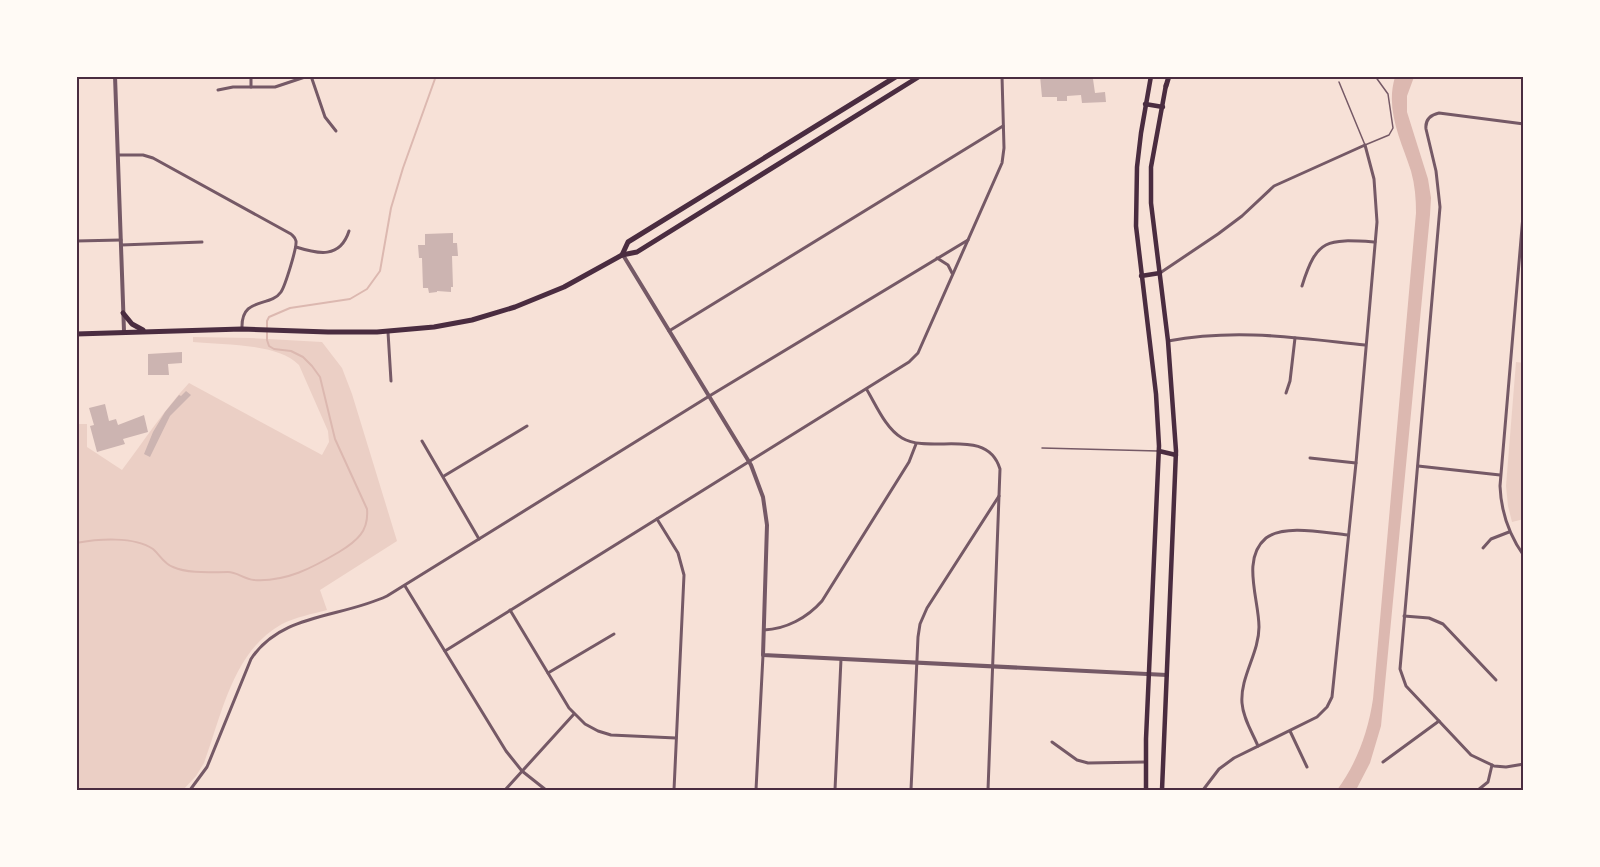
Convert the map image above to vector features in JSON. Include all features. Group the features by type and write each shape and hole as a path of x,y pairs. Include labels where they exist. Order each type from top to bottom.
{"main road":[{"path":"622,255 628,242 897,76"},
{"path":"76,334 242,329 388,332 453,324 510,309 564,287 622,255 634,253 920,76"},
{"path":"1146,790 1145,762 1159,451 1156,394 1136,226 1137,167 1151,76"},
{"path":"1162,790 1176,455 1168,341 1151,203 1151,178 1168,76"},
{"path":"1145,104 1163,107"},
{"path":"697,200 703,211"},
{"path":"1141,276 1160,273"},
{"path":"123,313 132,324 144,331"},
{"path":"1159,451 1176,455"}],"street":[{"path":"115,76 124,331"},
{"path":"251,76 251,87"},
{"path":"218,90 233,87 276,87 309,76 325,117 336,131"},
{"path":"445,651 867,390 914,358 1002,164 1004,148 1002,76"},
{"path":"1524,124 1439,113 1432,115 1426,123 1438,183 1440,207 1404,616 1401,675 1406,686 1471,755 1492,765 1506,767 1524,764"},
{"path":"669,331 1003,126"},
{"path":"1160,273 1242,216 1274,186 1365,145 1375,189 1377,210 1356,463 1332,697 1321,714 1234,758 1223,766 1203,790"},
{"path":"118,155 143,155 157,160 291,234 296,240 296,247 280,293 247,310 242,320 242,329"},
{"path":"1524,204 1500,475 1502,507 1509,532 1524,556"},
{"path":"296,247 314,252 329,252 342,245 350,231"},
{"path":"190,790 207,767 251,659 267,640 287,627 366,605 405,586 709,396 968,240"},
{"path":"1302,286 1311,259 1323,246 1339,240 1375,242"},
{"path":"76,241 202,242"},
{"path":"622,255 749,462 760,486 767,516 756,790"},
{"path":"937,258 948,265 953,274"},
{"path":"388,332 391,381"},
{"path":"1168,341 1226,334 1365,345"},
{"path":"1286,393 1291,377 1295,338"},
{"path":"867,390 893,431 907,441 971,445 986,449 999,464 1001,474 991,666 988,790"},
{"path":"444,476 527,426"},
{"path":"422,441 479,539"},
{"path":"764,630 786,626 808,613 822,601 909,462 916,443"},
{"path":"1310,458 1356,463"},
{"path":"1418,466 1500,475"},
{"path":"911,790 918,630 925,613 1000,495"},
{"path":"657,519 678,553 684,575 674,790"},
{"path":"1258,746 1246,719 1241,699 1259,630 1253,570 1256,553 1266,538 1290,530 1348,536"},
{"path":"1483,548 1491,539 1509,532"},
{"path":"405,586 506,751 522,771 546,790"},
{"path":"510,610 574,714 592,728 611,735 676,738"},
{"path":"1404,616 1429,618 1443,624 1496,680"},
{"path":"548,673 614,634"},
{"path":"763,655 1167,675"},
{"path":"835,790 841,659"},
{"path":"505,790 574,714"},
{"path":"1383,762 1439,722"},
{"path":"1290,731 1307,766"},
{"path":"1052,742 1077,760 1088,763 1145,762"},
{"path":"1478,790 1488,782 1492,765"}],"lane":[{"path":"1339,82 1365,145 1389,135 1393,128 1388,94 1375,76"},
{"path":"1042,448 1159,451"}],"shaded area":[{"path":"1395,77 1414,77 1407,96 1407,112 1428,179 1431,198 1430,215 1381,726 1370,763 1356,790 1337,790 1361,747 1373,699 1416,213 1412,176 1393,113 1392,89"},
{"path":"193,337 322,342 342,368 352,394 397,541 320,590 327,610 282,624 265,636 252,650 231,685 204,763 183,790 77,790 76,424 87,424 87,447 122,470 189,383 322,455 329,442 328,431 299,365 290,358 249,346 193,342"},
{"path":"1516,362 1524,363 1524,519 1512,522 1506,486"}],"building":[{"path":"1040,76 1098,76 1093,79 1095,93 1105,92 1106,102 1082,103 1081,95 1067,96 1067,101 1057,101 1057,97 1042,97"},
{"path":"453,233 453,243 457,243 458,256 452,256 453,287 451,287 451,292 429,293 428,288 423,288 422,258 419,258 418,245 425,245 425,234"},
{"path":"182,352 182,363 168,364 169,375 148,375 148,354"},
{"path":"186,391 191,395 170,416 150,457 144,454 165,412 179,395 181,396"},
{"path":"105,404 109,421 116,419 118,425 144,415 148,432 123,439 125,444 97,452 90,426 94,425 89,408"}],"waterway":[{"path":"76,543 95,540 126,540 153,549 167,564 179,569 231,572 254,580 266,580 288,576 309,568 345,548 360,535 366,523 367,509 335,439 320,377 303,357 291,351 274,349 269,346 267,321 269,317 290,308 350,299 367,289 380,271 391,208 436,76"}]}
